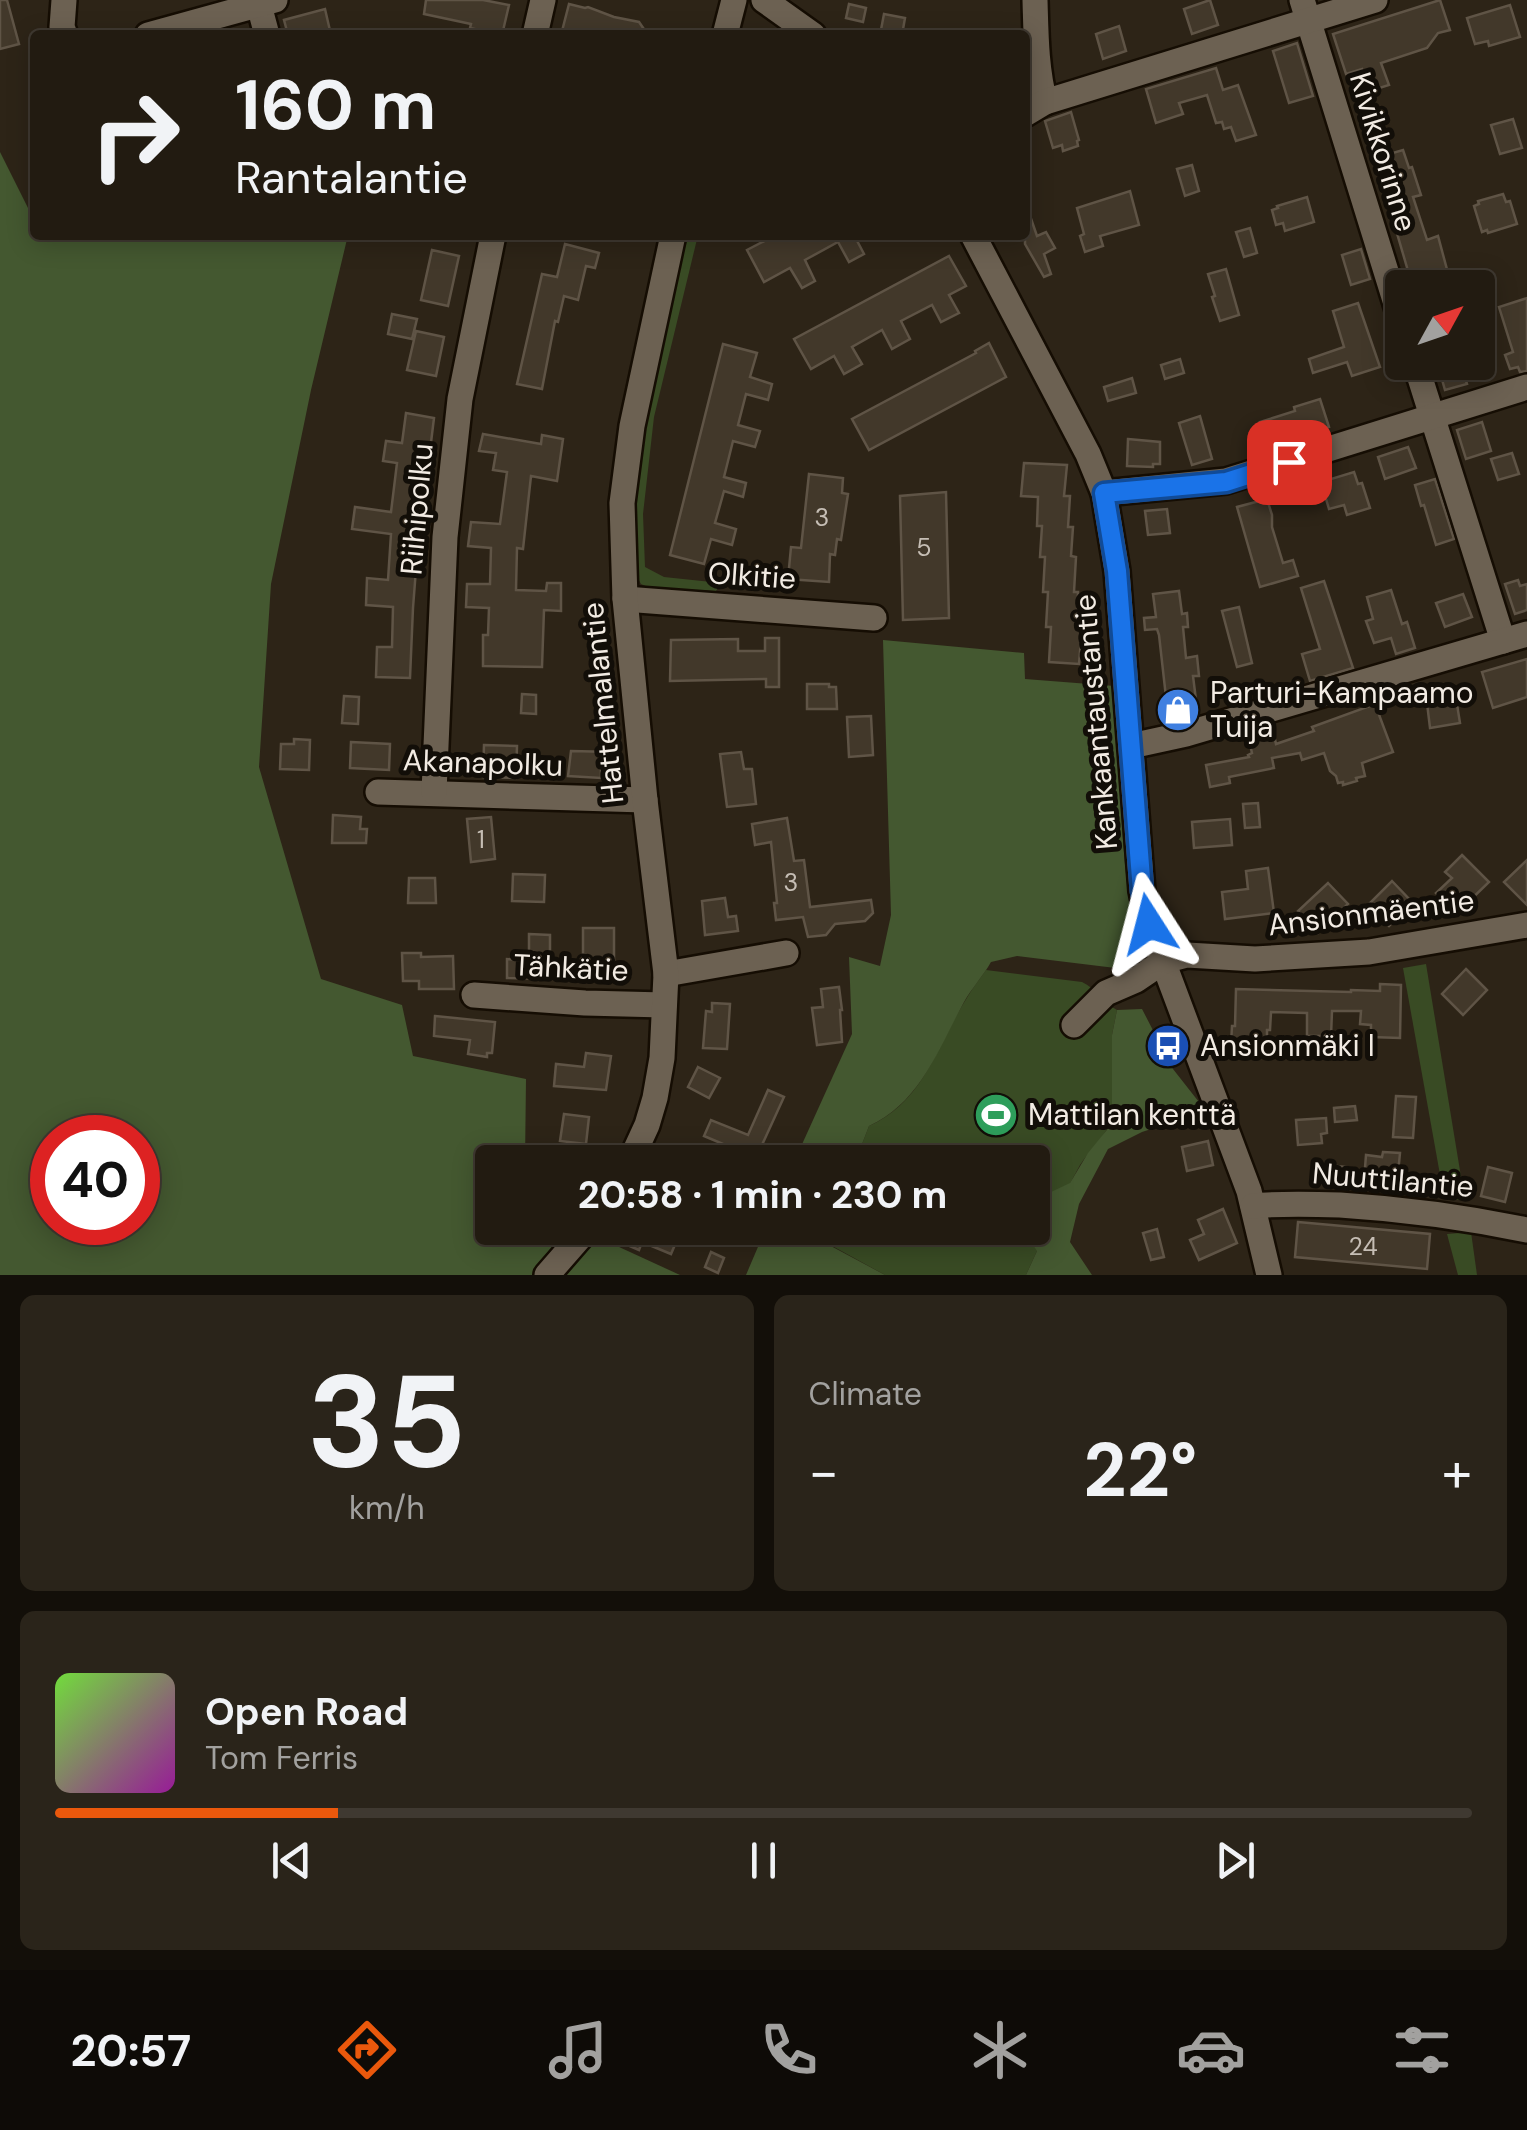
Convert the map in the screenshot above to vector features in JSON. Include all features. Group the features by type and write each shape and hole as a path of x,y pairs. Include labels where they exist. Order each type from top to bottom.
{"street":[{"path":"63,30 64,0"},
{"path":"537,30 543,0"},
{"path":"726,30 734,0"},
{"path":"764,0 806,30"},
{"path":"1035,0 1041,87 1035,108"},
{"path":"1035,108 1305,10 1375,0"},
{"path":"166,30 267,2 267,30"},
{"name":"Kivikkorinne","path":"1305,10 1386,270"},
{"name":"Riihipolku","path":"434,792 445,537 460,398 493,240"},
{"name":"Hattelmalantie","path":"638,1145 655,1098 662,1058 666,974 625,599 622,504 632,426 672,240"},
{"name":"Kankaantaustantie","path":"975,240 1088,454 1104,493 1117,571 1142,891 1149,924 1254,1206 1269,1275"},
{"path":"1132,746 1186,734 1515,638 1421,380"},
{"path":"1104,493 1226,482 1527,387"},
{"name":"Olkitie","path":"625,599 874,618"},
{"name":"Akanapolku","path":"378,792 645,800"},
{"name":"Ansionmäentie","path":"1164,961 1187,955 1255,959 1369,952 1527,925"},
{"path":"666,974 786,953"},
{"path":"1074,1025 1106,994 1164,961"},
{"name":"Tähkätie","path":"474,995 664,1006"},
{"name":"Nuuttilantie","path":"1254,1206 1313,1204 1413,1210 1527,1230"},
{"path":"547,1275 573,1245"}],"green space":[{"path":"0,152 30,212 30,240 347,240 271,584 259,767 321,979 402,1005 413,1056 526,1079 525,1145 475,1145 475,1245 559,1245 532,1275 0,1275"},
{"path":"682,240 697,240 654,417 643,514 645,567 664,577 721,583 716,591 650,588 641,584 632,568 635,487 648,386"},
{"path":"883,640 1024,653 1025,679 1115,686 1125,865 1140,971 1017,956 991,962 915,1089 887,1116 869,1126 862,1145 802,1145 852,1034 849,957 880,966 891,915"},
{"path":"1426,964 1465,1201 1444,1197 1403,968"},
{"name":"Mattilan kenttä","path":"986,970 1082,982 1117,1010 1112,1035 1112,1119 1080,1165 1050,1225 1050,1145 862,1145 869,1126 904,1102 917,1087"},
{"path":"1142,1009 1173,1069 1206,1111 1142,1132 1108,1149 1079,1204 1070,1242 1092,1275 1026,1275 1037,1251 1033,1245 1050,1245 1051,1192 1070,1183 1110,1126 1112,1035 1117,1010"},
{"path":"1471,1232 1477,1275 1458,1275 1447,1234"},
{"path":"584,1245 615,1245 680,1275 558,1275"},
{"path":"759,1245 829,1245 885,1275 746,1275"},
{"name":"Mattilan kenttä","path":"831,1245 1040,1245 1026,1275 885,1275"}],"building":[{"path":"0,0 7,0 19,44 0,49"},
{"path":"426,0 483,0 509,5 503,30 479,30 470,28 471,24 424,14"},
{"path":"1210,0 1218,25 1192,34 1184,9"},
{"path":"1440,0 1450,30 1438,33 1427,48 1381,63 1389,85 1370,91 1362,69 1346,74 1333,34"},
{"path":"569,4 639,22 645,30 562,30"},
{"path":"849,4 866,8 863,22 846,18"},
{"path":"1510,5 1520,37 1489,46 1488,41 1475,44 1467,18"},
{"path":"325,9 330,30 287,30 284,20"},
{"path":"884,14 905,18 903,30 881,30"},
{"path":"1119,26 1126,51 1103,59 1096,34"},
{"path":"1297,43 1313,96 1289,103 1273,51"},
{"path":"1216,68 1223,90 1238,85 1256,135 1236,141 1231,127 1224,129 1222,122 1216,123 1207,95 1179,103 1183,114 1156,123 1146,89"},
{"path":"1071,112 1078,146 1063,151 1062,145 1053,148 1045,121"},
{"path":"1513,119 1522,148 1500,154 1491,125"},
{"path":"1403,150 1421,195 1413,197 1427,240 1438,236 1447,270 1408,270 1375,158"},
{"path":"1192,165 1199,191 1185,196 1177,169"},
{"path":"1130,191 1139,225 1100,236 1103,246 1085,252 1077,208"},
{"path":"1503,194 1506,202 1510,201 1517,224 1482,232 1474,206 1478,201"},
{"path":"1307,197 1314,222 1285,231 1283,223 1276,225 1272,210"},
{"path":"1030,216 1037,236 1046,232 1055,248 1044,254 1051,274 1044,277 1025,240 1030,240"},
{"path":"1250,228 1257,253 1244,257 1236,232"},
{"path":"766,240 857,240 864,254 849,262 838,242 805,260 815,281 802,288 790,268 764,282 747,250"},
{"path":"565,244 599,253 595,268 586,266 578,300 564,296 558,322 555,321 542,389 517,384 542,274 557,277"},
{"path":"1361,249 1370,279 1351,285 1342,255"},
{"path":"432,250 459,256 448,306 421,300"},
{"path":"949,256 966,286 949,295 959,313 941,322 932,305 901,321 910,339 892,349 882,330 852,347 862,364 844,374 834,356 811,369 794,339"},
{"path":"1226,269 1239,315 1220,321 1208,274"},
{"path":"1527,298 1527,371 1520,372 1518,367 1510,369 1505,355 1513,352 1499,307"},
{"path":"1358,303 1380,367 1352,376 1347,362 1313,373 1309,359 1344,347 1333,311"},
{"path":"392,314 417,319 412,339 388,334"},
{"path":"416,331 444,337 436,376 407,370"},
{"path":"989,343 1006,377 869,450 852,419"},
{"path":"723,344 757,353 750,377 772,384 768,400 746,394 738,425 760,431 755,447 733,441 724,477 746,483 743,497 724,491 715,523 736,529 732,545 711,539 704,564 670,555"},
{"path":"1180,359 1184,373 1165,379 1161,365"},
{"path":"1132,378 1136,393 1108,401 1104,387"},
{"path":"1442,380 1466,380 1467,384 1445,390"},
{"path":"1320,399 1329,427 1258,449 1252,430 1262,427 1260,422"},
{"path":"406,413 434,418 413,556 417,556 410,678 376,677 377,647 392,647 393,607 366,605 367,578 388,580 391,534 352,529 355,507 391,512 397,463 383,461 386,441 402,443"},
{"path":"1200,416 1212,459 1192,465 1179,423"},
{"path":"1482,422 1491,451 1466,459 1457,430"},
{"path":"483,434 541,444 542,435 563,439 557,481 531,476 523,549 517,548 516,590 546,591 547,583 561,583 561,611 544,610 542,667 483,666 483,635 488,635 489,608 466,607 467,584 490,584 491,548 468,546 471,522 500,524 507,472 493,470 496,453 479,451"},
{"path":"1128,439 1160,442 1160,464 1127,466"},
{"path":"1408,447 1416,468 1385,479 1378,457"},
{"path":"1512,453 1519,474 1498,480 1491,459"},
{"path":"1024,463 1067,465 1064,496 1070,496 1068,527 1073,527 1071,556 1076,557 1077,627 1082,627 1079,664 1049,662 1051,627 1046,627 1048,592 1043,592 1042,526 1037,526 1038,497 1021,496"},
{"path":"1354,472 1370,508 1347,515 1344,505 1329,509 1321,482"},
{"path":"809,474 843,478 842,493 848,494 841,540 837,539 835,555 830,554 829,582 788,579 791,547 801,548"},
{"path":"1435,479 1454,539 1436,545 1415,485"},
{"path":"946,492 949,618 903,620 900,496"},
{"path":"1267,499 1283,563 1293,560 1298,576 1260,587 1237,507"},
{"path":"1167,509 1170,533 1148,535 1145,511"},
{"path":"1518,580 1520,586 1527,584 1527,610 1515,614 1505,584"},
{"path":"1324,581 1353,668 1310,681 1302,654 1320,649 1301,588"},
{"path":"1391,590 1415,648 1396,654 1391,638 1374,643 1366,621 1373,619 1367,597"},
{"path":"1179,591 1182,614 1187,613 1188,627 1183,627 1186,658 1197,656 1199,676 1193,676 1197,708 1168,715 1159,635 1157,629 1145,630 1144,618 1156,617 1153,594"},
{"path":"1463,594 1472,617 1445,627 1436,603"},
{"path":"1239,607 1252,663 1237,667 1222,611"},
{"path":"765,638 779,638 779,687 766,687 766,679 670,681 671,640 738,639 738,651 765,651"},
{"path":"1527,659 1527,697 1493,708 1482,672"},
{"path":"807,684 836,687 837,709 807,709"},
{"path":"522,694 536,695 536,714 521,713"},
{"path":"344,696 359,697 358,724 342,723"},
{"path":"1456,698 1460,723 1430,728 1427,703"},
{"path":"1375,704 1393,752 1362,763 1365,776 1356,778 1357,781 1338,783 1324,753 1302,760 1300,753 1272,758 1274,768 1229,777 1230,783 1210,787 1206,765 1249,757 1249,740 1274,735 1276,744"},
{"path":"871,716 873,755 849,757 847,717"},
{"path":"294,739 310,740 309,770 280,769 281,744 294,744"},
{"path":"351,742 390,744 389,770 350,768"},
{"path":"484,745 517,746 516,778 483,777"},
{"path":"571,751 613,752 615,766 601,768 601,778 568,776"},
{"path":"741,752 744,769 752,769 756,804 727,807 720,754"},
{"path":"1258,803 1260,827 1245,828 1243,804"},
{"path":"333,815 361,817 360,829 367,829 366,843 332,843"},
{"path":"491,817 495,859 471,862 467,819"},
{"path":"787,818 794,861 804,860 810,907 871,900 873,913 865,921 835,924 826,935 808,937 803,917 776,920 771,842 755,845 752,824"},
{"path":"1230,819 1232,845 1194,848 1192,822"},
{"path":"1462,855 1489,882 1456,914 1436,893 1452,878 1445,872"},
{"path":"1527,860 1527,905 1504,882"},
{"path":"1268,868 1274,913 1225,919 1222,892 1248,889 1246,871"},
{"path":"513,874 545,875 544,902 512,901"},
{"path":"409,878 435,878 436,903 408,903"},
{"path":"1392,881 1412,902 1389,926 1368,905"},
{"path":"1328,883 1348,904 1318,933 1298,911"},
{"path":"725,898 728,917 736,916 738,931 705,935 702,901"},
{"path":"583,928 614,928 614,979 583,979"},
{"path":"529,934 550,935 550,979 507,978 507,959 529,960"},
{"path":"402,953 453,956 454,989 419,989 419,981 403,981"},
{"path":"1466,969 1487,990 1463,1015 1442,994"},
{"path":"1380,984 1401,985 1400,1038 1371,1037 1371,1025 1360,1024 1361,1011 1332,1011 1331,1036 1307,1036 1307,1013 1271,1012 1267,1041 1231,1044 1236,989 1380,991"},
{"path":"839,987 842,1042 817,1045 812,1008 823,1007 821,989"},
{"path":"712,1003 730,1004 727,1049 703,1048 706,1011 712,1012"},
{"path":"435,1016 495,1022 492,1053 487,1053 487,1057 468,1054 470,1040 434,1036"},
{"path":"586,1053 611,1056 606,1090 554,1086 556,1064 584,1067"},
{"path":"698,1067 720,1078 709,1098 688,1087"},
{"path":"768,1090 784,1097 762,1145 725,1145 704,1136 711,1120 748,1135"},
{"path":"1396,1096 1416,1097 1413,1138 1393,1137"},
{"path":"1355,1106 1357,1120 1335,1122 1334,1108"},
{"path":"564,1114 589,1117 586,1144 560,1141"},
{"path":"1326,1118 1327,1133 1321,1134 1322,1143 1298,1145 1296,1120"},
{"path":"1208,1141 1213,1165 1187,1171 1182,1147"},
{"path":"1383,1152 1400,1153 1397,1184 1364,1181 1366,1155 1382,1157"},
{"path":"1317,1164 1347,1167 1345,1182 1315,1179"},
{"path":"1488,1167 1512,1173 1505,1202 1481,1196"},
{"path":"1223,1209 1237,1243 1199,1260 1190,1240 1204,1234 1198,1220"},
{"path":"1298,1222 1430,1234 1427,1269 1295,1257"},
{"path":"1157,1229 1164,1257 1151,1260 1143,1233"},
{"path":"649,1245 675,1245 671,1254"},
{"path":"711,1252 724,1258 718,1273 705,1267"}],"place":[{"name":"Parturi-Kampaamo Tuija","path":"1178,710"},
{"name":"Ansionmäki I","path":"1168,1046"},
{"name":"Mattilan kenttä","path":"996,1115"}],"route":[{"path":"1149,924 1142,891 1117,571 1104,493 1226,482 1289,462"}]}
